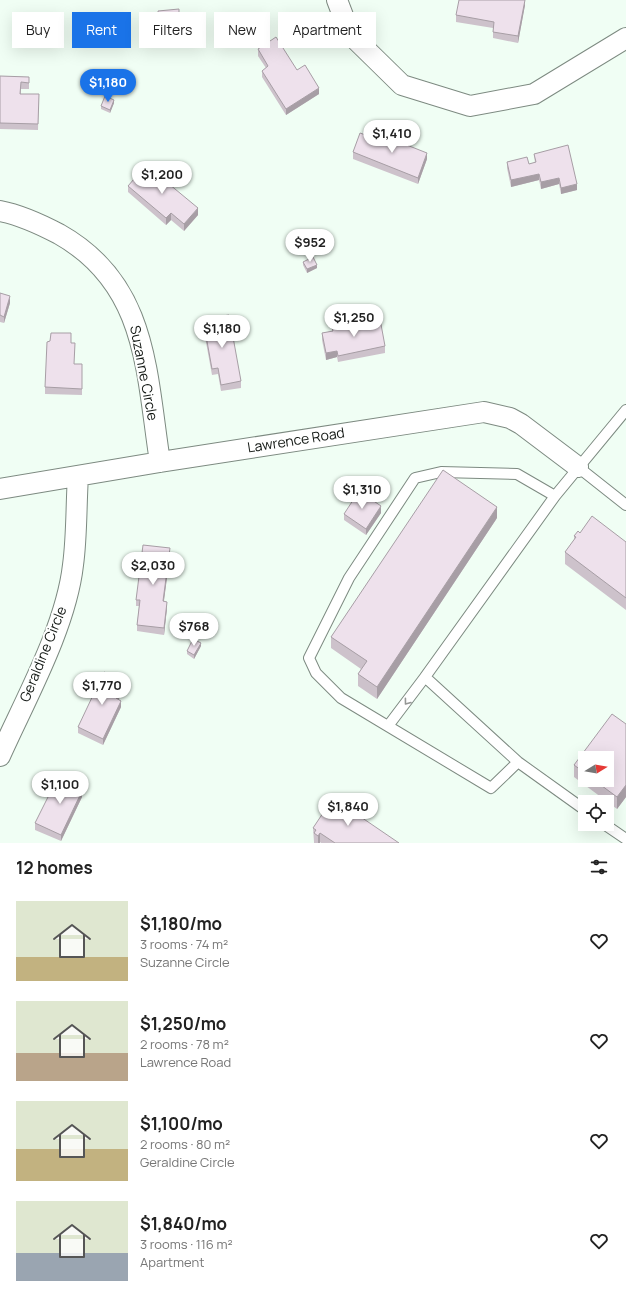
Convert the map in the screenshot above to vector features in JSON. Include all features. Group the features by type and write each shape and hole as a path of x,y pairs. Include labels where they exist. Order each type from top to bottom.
{"street":[{"path":"337,0 350,34 402,85 470,106 534,94 626,38"},
{"name":"Suzanne Circle","path":"0,211 30,220 69,240 98,263 110,276 121,292 139,337 160,462"},
{"name":"Lawrence Road","path":"0,489 160,462 484,412 510,418 521,424 578,467"},
{"name":"Geraldine Circle","path":"0,756 51,641 59,621 67,593 73,566 78,476"}],"lane":[{"path":"388,726 426,678 555,496 626,410"},
{"path":"578,467 626,505"},
{"path":"518,762 491,788 340,698 316,673 309,658 349,578 415,478 441,472 517,474 555,496"},
{"path":"426,678 518,762 578,805"},
{"path":"614,830 625,836"}],"building":[{"path":"459,0 525,0 518,36 493,32 494,22 456,15"},
{"path":"179,9 179,12 158,11"},
{"path":"276,37 278,40 278,48 283,48 297,70 305,65 319,88 286,109 262,71 268,66 258,49 270,48 270,41"},
{"path":"0,76 29,77 29,83 21,82 20,94 39,94 38,124 0,123"},
{"path":"105,96 114,100 110,110 101,106"},
{"path":"360,133 382,141 384,136 427,153 418,178 353,152"},
{"path":"568,145 577,184 561,188 559,178 541,182 539,174 511,180 507,162 527,157 529,164 536,162 534,154"},
{"path":"146,165 198,208 184,224 171,213 166,218 128,186"},
{"path":"313,257 317,265 307,269 303,262"},
{"path":"0,293 10,296 4,317 0,315"},
{"path":"229,315 241,381 221,385 218,368 212,369 203,319"},
{"path":"380,319 385,346 338,356 337,351 326,353 322,333 333,331 332,328"},
{"path":"51,333 71,333 71,343 75,343 74,364 82,364 82,389 45,387 47,342 50,341"},
{"path":"443,470 497,507 377,687 358,674 367,661 331,637"},
{"path":"359,491 381,506 366,529 344,514"},
{"path":"592,516 626,542 626,598 565,552 576,537 574,536 578,531 580,533"},
{"path":"143,545 170,548 163,601 167,602 164,628 137,625 140,600 136,600"},
{"path":"193,639 201,643 194,655 187,651"},
{"path":"104,672 122,680 123,684 116,698 121,701 103,739 78,727"},
{"path":"612,714 626,724 626,785 617,797 603,787 614,787 614,751 584,751"},
{"path":"578,760 578,768 574,765"},
{"path":"64,774 82,783 78,789 82,791 61,835 35,823 57,779 61,781"},
{"path":"333,798 399,843 335,843 320,833 318,836 314,833 316,830 313,828"}]}
